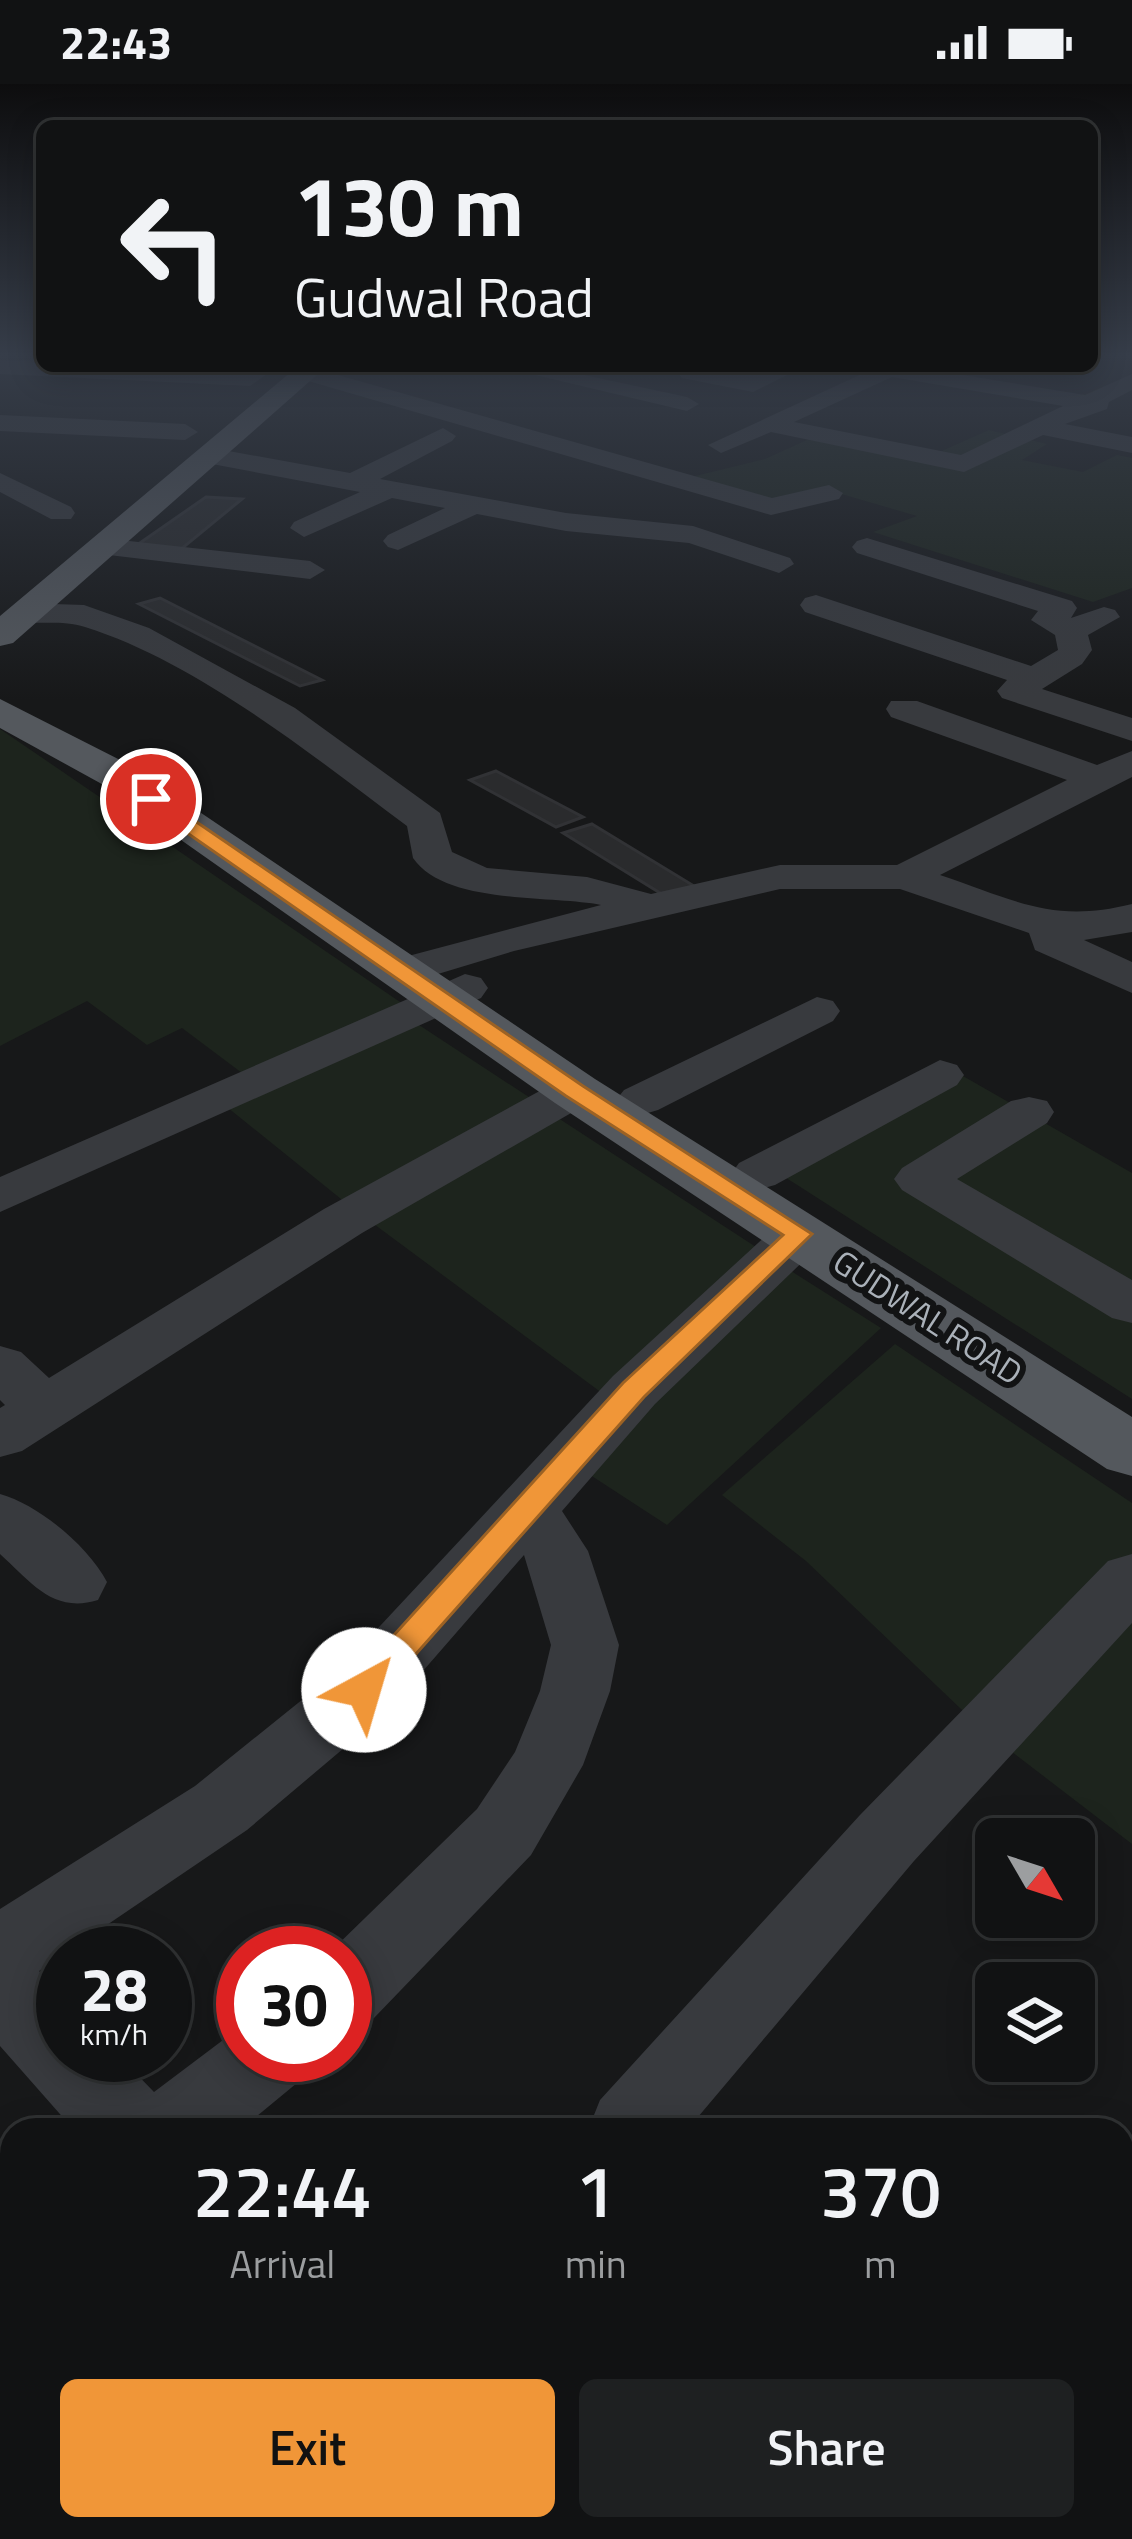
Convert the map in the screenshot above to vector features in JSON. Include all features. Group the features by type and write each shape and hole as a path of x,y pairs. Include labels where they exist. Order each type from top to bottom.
{"main road":[{"path":"12,624 194,472"},
{"name":"GUDWAL ROAD","path":"0,687 139,766 444,984 574,1091 1132,1451"},
{"name":"GUDWAL ROAD","path":"0,711 115,774 1132,1412"}],"street":[{"path":"295,472 435,497 473,491 566,522 693,535 779,564"},
{"path":"354,482 374,472"},
{"path":"653,472 771,507 829,494"},
{"path":"0,481 61,514"},
{"path":"304,528 388,488"},
{"path":"398,541 473,491"},
{"path":"517,547 566,522"},
{"path":"102,547 310,570"},
{"path":"867,547 1060,608 1047,620 1055,657"},
{"path":"816,605 1055,657"},
{"path":"927,617 1055,657"},
{"path":"1104,617 1014,691 1132,730"},
{"path":"12,624 101,618 282,716 426,821 433,858 450,871 485,881 582,885 643,906"},
{"path":"904,709 1115,775"},
{"path":"904,877 1115,775"},
{"path":"0,1196 444,984 502,941 643,906 780,877 904,877 1051,926 1105,928 1132,917"},
{"path":"485,881 499,891 502,941"},
{"path":"1051,926 1050,941 1132,979"},
{"path":"640,1100 817,1011"},
{"path":"757,1174 940,1076"},
{"path":"0,1366 23,1422 343,1221 574,1091"},
{"path":"1029,1112 920,1179 1132,1305"},
{"path":"0,1953 221,1808 364,1690 634,1390 800,1234"},
{"path":"372,1965 504,1832 546,1765 575,1691 585,1645 555,1552 543,1531 520,1512"},
{"path":"0,1517 74,1582"},
{"path":"642,2118 887,1838 994,1731 1132,1579"},
{"path":"0,1987 120,2118"},
{"path":"189,2118 234,2082"}],"shaded area":[{"path":"713,472 1132,472 1132,588 1093,602 873,532 917,516 831,491 773,504 687,478"},
{"path":"0,729 403,1004 250,1079 182,1028 147,1045 87,1001 0,1046"},
{"path":"416,1023 541,1105 346,1203 222,1103"},
{"path":"963,1076 1132,1173 1132,1399 780,1174"},
{"path":"552,1114 765,1253 606,1396 363,1216"},
{"path":"780,1264 881,1328 667,1525 581,1469"},
{"path":"895,1344 1132,1503 1132,1564 983,1730 806,1561 722,1495"},
{"path":"1132,1598 1132,1844 999,1742"}],"building":[{"path":"206,497 242,499 180,550 137,545"},
{"path":"160,598 322,680 300,686 139,604"},
{"path":"496,771 583,817 556,827 470,780"},
{"path":"592,824 699,889 670,899 563,833"}],"route":[{"path":"151,799 574,1091 800,1234 634,1390 364,1690"}]}
